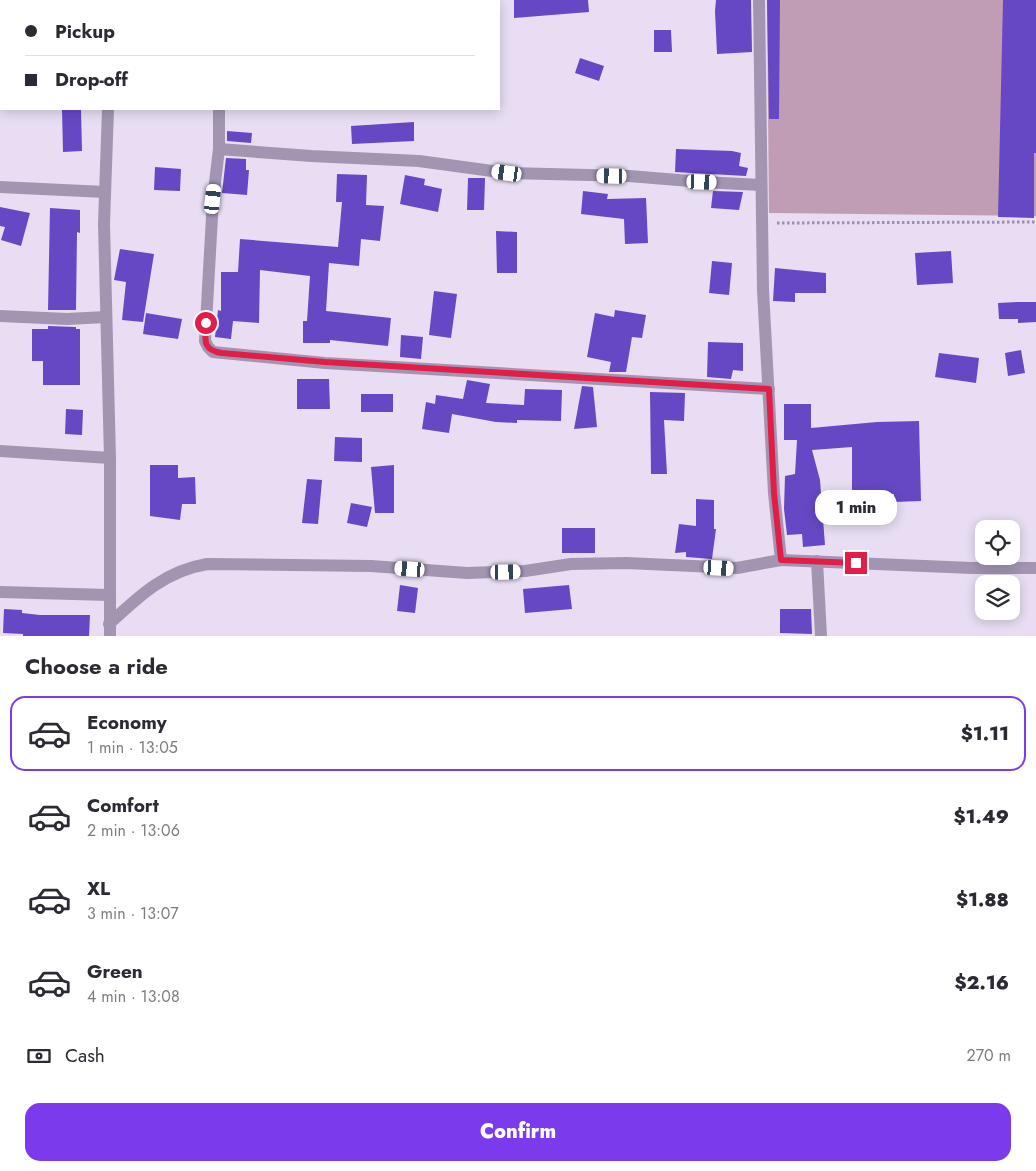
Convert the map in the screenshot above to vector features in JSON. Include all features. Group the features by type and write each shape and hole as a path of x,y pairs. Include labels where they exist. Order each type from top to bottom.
{"street":[{"path":"759,0 763,290 774,493 781,560"},
{"path":"108,110 104,224 110,458 110,630"},
{"path":"219,110 219,149 213,199 205,341 213,352 334,363 769,389"},
{"path":"219,149 419,161 507,173 629,176 761,185"},
{"path":"0,187 105,192"},
{"path":"0,316 67,319 106,317"},
{"path":"0,451 110,458"},
{"path":"110,630 136,598 167,576 190,567 207,564 371,566 467,573 525,571 571,564 626,563 737,568 781,560 972,568 1036,568"},
{"path":"817,561 821,636"},
{"path":"0,592 109,595"}],"path":[{"path":"762,223 1036,222"}],"shaded area":[{"path":"767,0 1036,0 1036,216 769,213"}],"building":[{"path":"514,0 588,0 589,12 514,18"},
{"path":"716,0 751,0 752,52 717,54"},
{"path":"767,0 780,0 779,119 769,119"},
{"path":"1003,0 1036,0 1034,218 998,217"},
{"path":"654,30 671,30 672,52 654,52"},
{"path":"580,58 604,66 599,81 575,73"},
{"path":"62,110 81,110 82,151 63,152"},
{"path":"414,122 414,141 352,144 351,126"},
{"path":"227,131 252,133 251,143 227,141"},
{"path":"676,149 741,153 739,166 748,168 746,176 675,172"},
{"path":"226,158 246,159 246,170 249,170 247,195 222,193"},
{"path":"155,167 181,169 180,191 154,190"},
{"path":"337,174 367,175 366,205 384,206 380,241 361,239 359,266 329,263 326,311 391,318 388,346 330,340 330,343 303,343 303,321 307,321 310,276 260,270 259,323 233,321 231,339 215,337 218,310 221,311 221,272 238,272 240,239 338,247 342,202 336,202"},
{"path":"405,175 425,179 424,185 442,189 438,212 400,204"},
{"path":"468,178 485,178 484,210 467,210"},
{"path":"583,191 608,194 607,199 646,198 648,243 625,244 624,219 581,214"},
{"path":"713,191 743,192 739,210 711,208"},
{"path":"0,207 30,213 21,246 1,240 5,227 0,226"},
{"path":"50,208 80,210 80,233 77,232 76,310 48,310"},
{"path":"496,231 517,232 517,273 497,273"},
{"path":"120,249 154,254 143,322 122,320 126,282 114,280"},
{"path":"951,251 953,283 917,285 915,253"},
{"path":"712,261 732,263 729,295 709,293"},
{"path":"775,268 826,273 826,293 795,293 795,302 773,301"},
{"path":"434,291 457,294 451,338 429,335"},
{"path":"1036,302 1036,322 1018,323 1018,319 999,319 998,303"},
{"path":"615,310 646,315 642,338 632,337 626,372 609,372 611,362 587,357 595,313 614,317"},
{"path":"146,313 182,319 178,339 143,334"},
{"path":"48,326 76,327 76,329 80,329 80,385 43,385 43,361 32,361 32,329 48,329"},
{"path":"401,335 423,337 421,359 400,357"},
{"path":"708,342 743,343 743,371 733,370 731,379 707,377"},
{"path":"1021,350 1025,373 1008,376 1005,353"},
{"path":"939,353 979,358 976,383 935,377"},
{"path":"297,379 329,379 330,409 297,409"},
{"path":"467,380 490,384 486,403 524,405 525,389 562,390 561,421 517,420 517,423 496,422 452,414 449,433 422,429 426,402 435,404 436,395 463,399"},
{"path":"582,386 593,387 597,427 574,429"},
{"path":"650,392 685,393 684,421 664,420 667,474 651,474"},
{"path":"361,394 393,394 393,412 361,412"},
{"path":"784,404 811,404 811,428 877,422 919,421 921,501 894,502 894,494 852,493 852,447 812,450 820,480 825,545 803,547 802,534 787,535 784,509 785,476 795,474 797,440 784,440"},
{"path":"66,409 83,410 82,435 65,434"},
{"path":"335,437 362,438 362,462 334,461"},
{"path":"150,465 178,465 178,478 195,477 196,504 182,504 180,520 150,516"},
{"path":"394,465 394,513 375,513 371,467"},
{"path":"307,479 322,480 318,524 302,523"},
{"path":"696,499 714,500 714,529 716,529 712,559 686,557 686,552 675,553 679,524 696,526"},
{"path":"351,503 372,507 367,527 347,523"},
{"path":"562,528 595,528 595,553 562,553"},
{"path":"400,585 418,588 415,613 397,611"},
{"path":"569,585 572,609 525,613 523,589"},
{"path":"4,609 22,610 22,613 40,615 90,615 89,636 23,636 23,634 3,633"},
{"path":"780,609 811,609 812,634 780,633"}],"route":[{"path":"206,323 205,341 213,352 325,362 549,377 769,389 774,493 781,560 856,563"}]}
